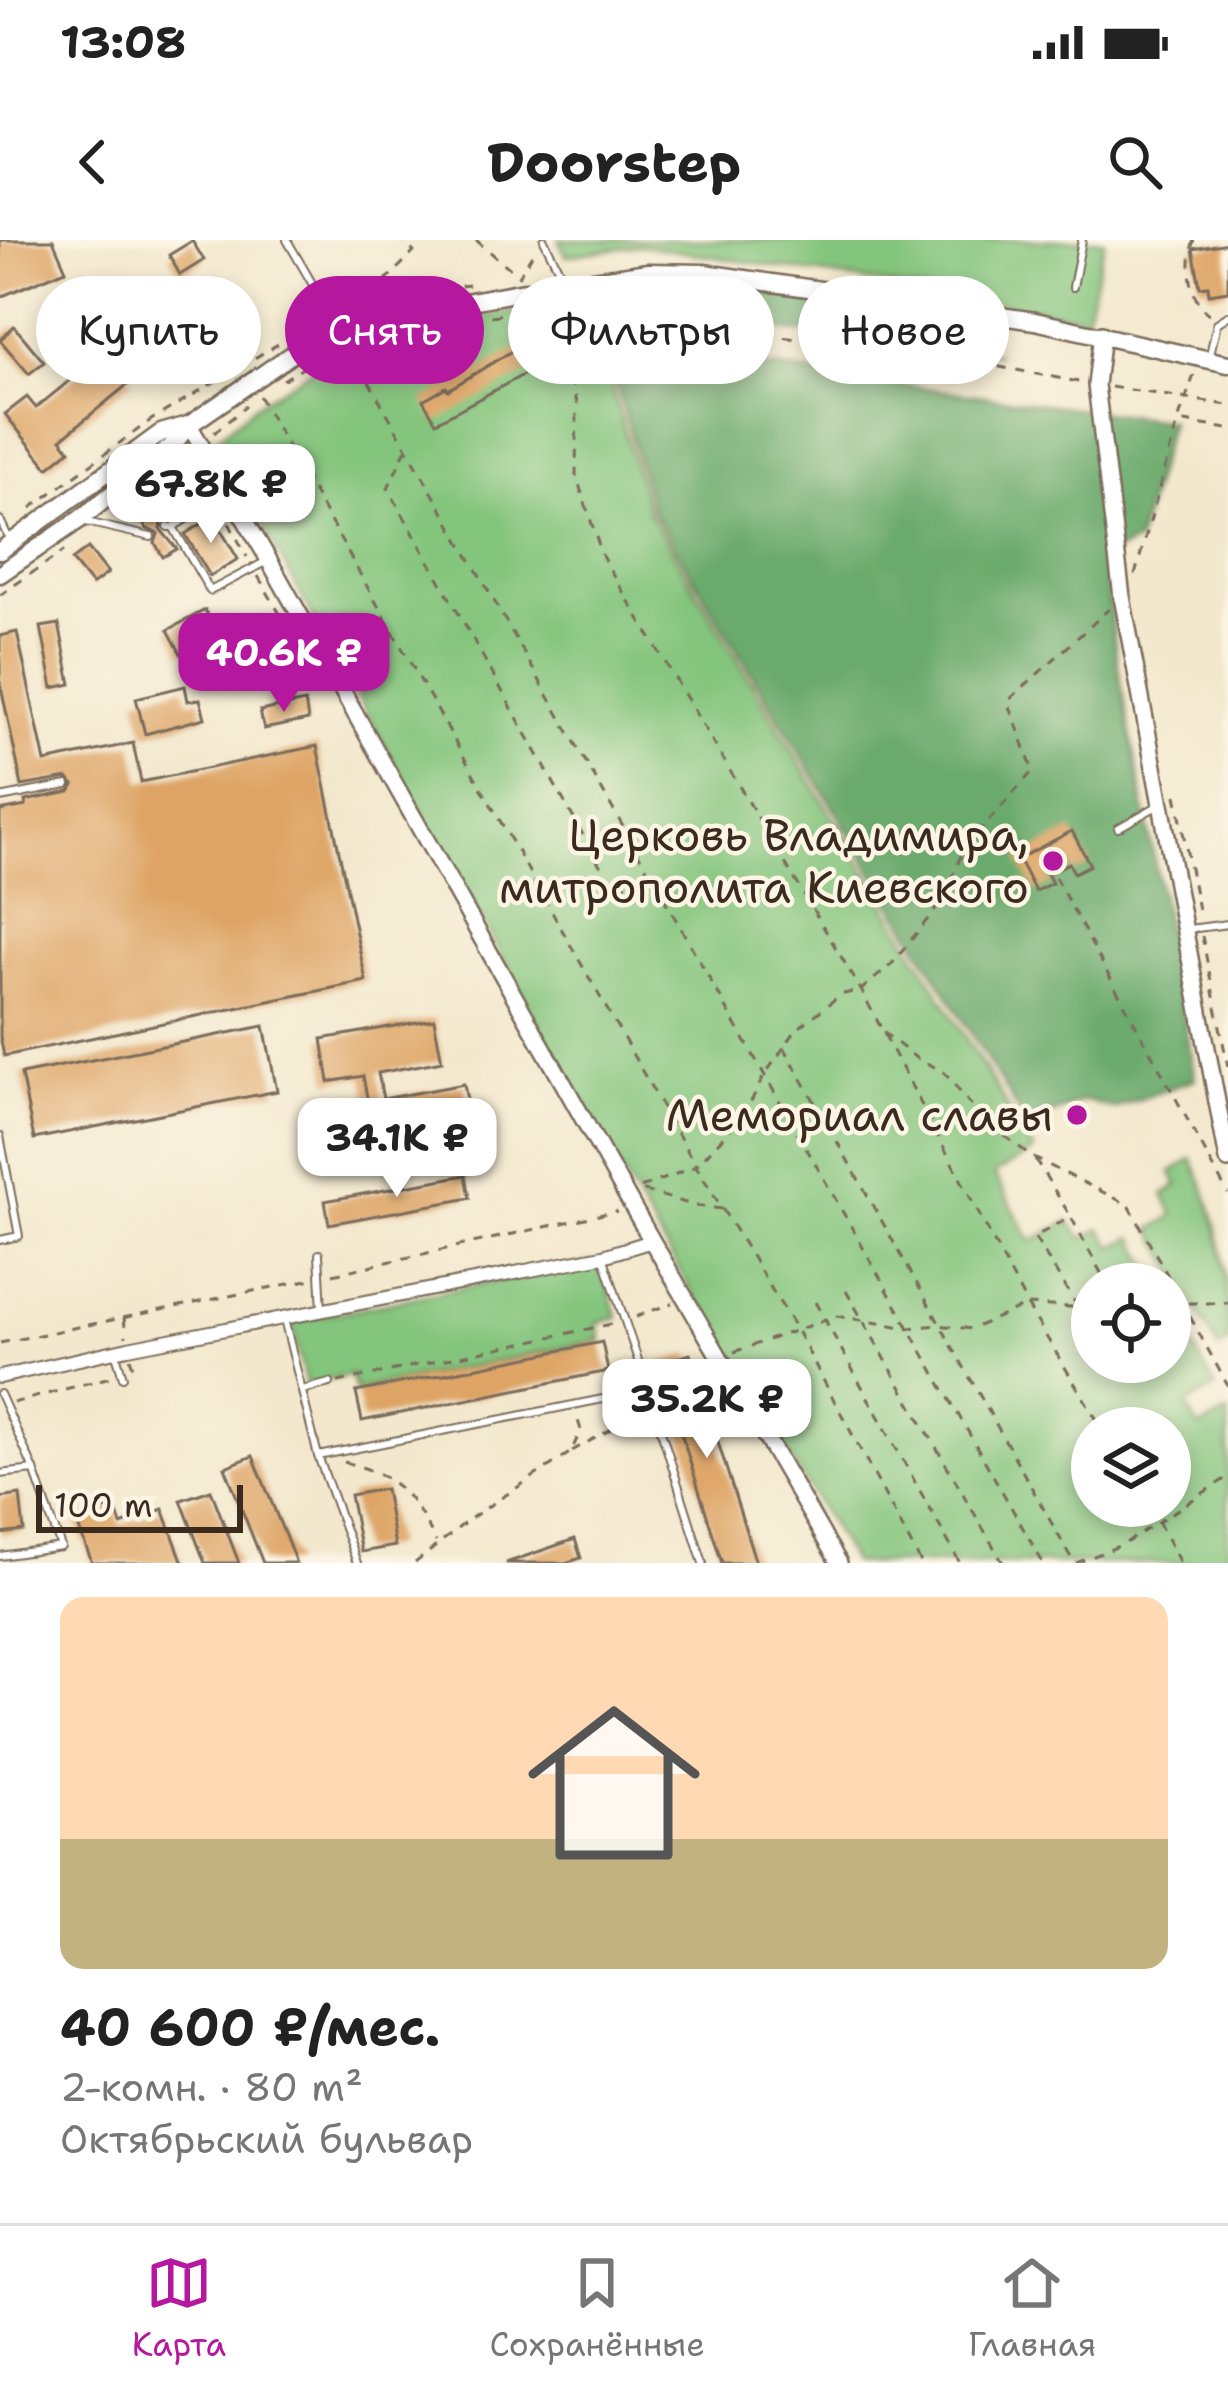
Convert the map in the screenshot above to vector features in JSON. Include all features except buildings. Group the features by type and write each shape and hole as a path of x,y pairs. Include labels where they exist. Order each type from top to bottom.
{"main road":[{"path":"620,276 704,272 735,276"},
{"path":"774,281 1102,334 1202,363 1228,364"},
{"path":"0,574 79,520 171,447 189,425 262,372 285,362"},
{"path":"5,543 160,433 189,425"}],"street":[{"path":"1102,334 1096,386 1122,597 1186,930 1222,1086 1228,1160"},
{"path":"189,425 839,1563"},
{"path":"0,1377 603,1256 652,1241"}],"lane":[{"path":"287,240 308,276"},
{"path":"1072,287 1082,240"},
{"path":"540,243 561,276"},
{"path":"1202,363 1224,318"},
{"path":"229,494 170,527 210,591 269,560"},
{"path":"0,520 5,543"},
{"path":"79,520 151,537"},
{"path":"0,798 67,785"},
{"path":"1118,828 1162,804"},
{"path":"1186,930 1228,924"},
{"path":"0,1136 20,1236 0,1240"},
{"path":"319,1254 322,1311"},
{"path":"603,1256 703,1563"},
{"path":"284,1319 318,1456 357,1563"},
{"path":"115,1351 122,1376"},
{"path":"302,1390 330,1384"},
{"path":"318,1456 648,1390"},
{"path":"0,1394 61,1547 0,1556"},
{"path":"0,1474 34,1470"}],"path":[{"path":"402,240 414,252"},
{"path":"390,276 420,240"},
{"path":"476,240 519,276 540,243"},
{"path":"1194,240 1189,255 1196,302 1204,312 1224,318"},
{"path":"774,339 953,358 1228,405"},
{"path":"722,1209 638,1189 696,1166 745,1113 796,1030 840,994 861,990 891,965 944,899 963,850 1033,771 1008,701 1131,587 1178,421 1202,363"},
{"path":"276,385 285,378"},
{"path":"370,384 1043,1563"},
{"path":"573,384 578,403 576,475 603,558 861,990 1027,1305 1089,1407"},
{"path":"214,433 258,395 696,1166 796,1329 921,1563"},
{"path":"1178,421 1228,429"},
{"path":"407,448 388,488 610,883 656,887"},
{"path":"1055,878 1228,1194"},
{"path":"882,1030 916,1058 943,1071 983,1120 1034,1158 1129,1205 1162,1263"},
{"path":"784,1047 1075,1563 1154,1527"},
{"path":"1034,1158 1096,1263"},
{"path":"1071,1217 1034,1237 1071,1296"},
{"path":"846,1291 1003,1563"},
{"path":"330,1384 625,1322 678,1301"},
{"path":"814,1302 960,1563"},
{"path":"1191,1303 1228,1304"},
{"path":"722,1357 837,1316 909,1328 971,1328 1027,1305 1071,1307"},
{"path":"1191,1316 1228,1386"},
{"path":"5,1406 133,1370"},
{"path":"416,1563 436,1543 571,1452 626,1421 648,1390"},
{"path":"571,1452 581,1430 573,1405"},
{"path":"318,1456 388,1476 417,1505 436,1543"},
{"path":"1191,1502 1228,1477"},
{"path":"1163,1527 1180,1563"}],"green space":[{"path":"559,240 1105,240 1086,317 1009,305 1009,276 833,276 641,245 566,256"},
{"path":"774,294 798,297 798,332 774,330"},
{"path":"508,313 508,384 611,384 648,511 1034,1151 994,1174 1031,1241 1069,1221 1082,1238 1101,1229 1113,1247 1134,1237 1148,1263 1071,1263 1071,1383 1191,1383 1191,1344 1216,1388 1187,1407 1071,1407 1071,1527 1191,1527 1191,1414 1199,1428 1228,1413 1228,1563 853,1563 627,1182 215,440 289,384 484,384 484,317"},
{"path":"774,368 798,371 798,384 895,384 1170,421 1137,542 1103,558 1117,660 1195,1079 1113,1109 1085,1100 1027,1125 652,510 616,384 774,384"},
{"path":"1192,1159 1217,1227 1225,1271 1228,1343 1218,1348 1191,1299 1191,1263 1171,1263 1152,1229 1174,1215 1164,1194 1178,1185 1171,1172"},
{"path":"599,1261 618,1318 598,1323 601,1340 355,1390 351,1375 306,1385 291,1322"}],"place":[{"name":"Церковь Владимира, митрополита Киевского","path":"1053,861"},
{"name":"Мемориал славы","path":"1077,1115"}]}
